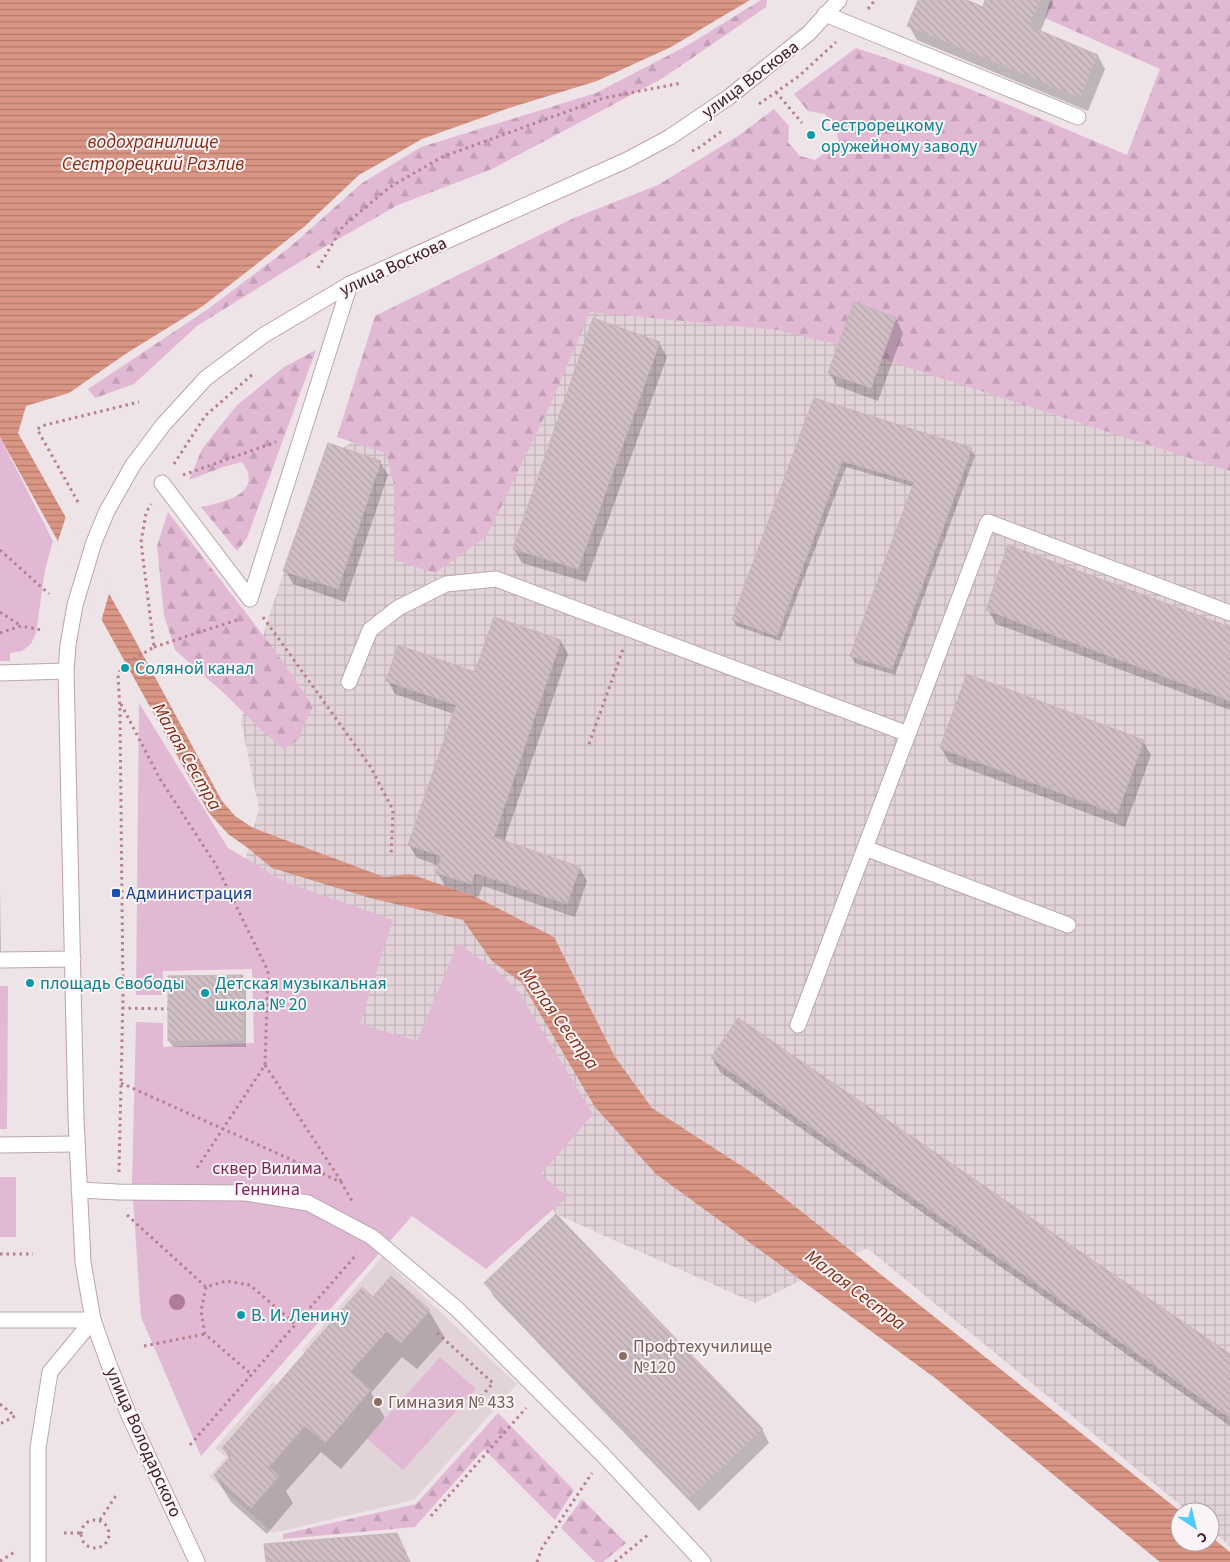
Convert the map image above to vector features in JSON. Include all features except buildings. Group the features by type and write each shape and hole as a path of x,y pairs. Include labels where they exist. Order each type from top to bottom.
{"main road":[{"name":"улица Воскова","path":"66,671 68,645 75,605 94,542 107,511 133,465 163,425 206,378 264,335 350,284 601,172 670,137 729,97 796,44 839,0"},
{"path":"826,14 1078,117"},
{"path":"162,482 250,599 350,284"},
{"path":"798,1025 988,522 1230,613"},
{"path":"349,682 370,630 398,608 446,584 496,579 908,734"},
{"path":"0,674 66,671 78,1190 83,1262 93,1320 50,1372 38,1448 38,1562"},
{"path":"864,848 1068,925"},
{"path":"0,960 73,959"},
{"path":"0,1145 77,1144"},
{"path":"78,1190 246,1193 308,1203 372,1237 457,1309 604,1456 703,1562"},
{"path":"0,1320 93,1320"},
{"name":"улица Володарского","path":"93,1320 128,1413 197,1562"}],"path":[{"path":"754,108 799,76 863,17 875,0"},
{"path":"318,268 343,226 390,187 442,157 604,98 681,84"},
{"path":"776,92 802,123"},
{"path":"691,151 700,147 723,130"},
{"path":"154,647 141,542 146,513 162,482 205,416 255,371"},
{"path":"78,502 37,429 45,425 139,402"},
{"path":"162,482 303,432"},
{"path":"0,550 49,594"},
{"path":"0,612 21,626 42,630"},
{"path":"260,613 370,766 393,810 392,856"},
{"path":"118,1192 122,1008 120,702 118,675 122,666 154,647 242,618"},
{"path":"0,633 21,626"},
{"path":"589,744 630,629"},
{"path":"120,702 160,779 216,865 268,972 265,1064 181,1192"},
{"path":"122,1008 168,1010"},
{"path":"265,1064 355,1205"},
{"path":"121,1084 341,1182"},
{"path":"127,1214 206,1287"},
{"path":"190,1445 372,1237"},
{"path":"0,1254 33,1254"},
{"path":"206,1287 226,1281 250,1285 295,1324"},
{"path":"206,1287 201,1311 205,1334 251,1374"},
{"path":"437,1333 493,1383 472,1407"},
{"path":"144,1346 205,1334"},
{"path":"431,1516 540,1393"},
{"path":"0,1404 15,1416 0,1424"},
{"path":"537,1562 542,1548 604,1456"},
{"path":"100,1520 117,1494"},
{"path":"100,1520 106,1524 109,1530 109,1537 106,1543 100,1547 87,1545 83,1539 84,1527 88,1522 100,1520"},
{"path":"615,1562 665,1521"},
{"path":"64,1533 82,1533"},
{"path":"0,1561 16,1552"}],"shaded area":[{"path":"1230,0 1230,1546 1220,1538 1220,1502 1177,1502 867,1248 755,1303 556,1214 483,1139 393,1069 241,877 259,808 241,721 267,622 328,443 343,448 445,375 557,307 1077,288 1184,5"},
{"name":"Гимназия № 433","path":"382,1257 517,1384 414,1500 273,1533 209,1476 226,1457 215,1448 273,1382 277,1385 305,1353 302,1350"}],"green space":[{"path":"761,0 767,0 766,7 663,78 492,169 398,205 314,253 197,326 134,384 95,398 88,389 208,309 290,247 362,183 421,147 596,93 688,45"},
{"path":"1050,0 1230,0 1230,471 835,344 777,330 590,312 551,403 487,536 435,573 395,560 394,485 386,453 337,437 375,316 574,218 658,185 738,136 774,109 789,126 788,142 800,156 815,160 839,142 835,126 825,114 808,111 794,94 856,48 959,85 1127,155 1160,69 1045,18"},
{"path":"316,350 247,538 237,551 201,507 233,498 246,488 248,473 244,464 242,462 223,467 189,480 202,449 237,405 284,367"},
{"path":"0,437 53,541 45,570 36,633 31,644 22,651 10,653 10,661 0,661"},
{"path":"168,512 273,648 313,706 298,740 284,749 175,650 164,615 157,546"},
{"name":"сквер Вилима Геннина","path":"139,703 228,848 285,882 393,920 360,1024 417,1041 458,943 496,970 518,991 593,1114 541,1174 567,1197 486,1269 412,1216 201,1456 141,1317 132,1182 136,1022 163,1023 163,1047 254,1043 252,969 163,971 162,995 136,995"},
{"path":"0,986 8,986 7,1129 0,1129"},
{"path":"0,1177 16,1177 16,1237 0,1237"},
{"path":"440,1357 476,1389 403,1470 367,1439"},
{"path":"498,1413 574,1490 555,1520 484,1449 415,1527 283,1539 283,1534 416,1504"},
{"path":"582,1499 626,1543 603,1562 595,1562 561,1528"}],"water":[{"name":"водохранилище Сестрорецкий Разлив","path":"0,0 750,0 671,47 597,81 509,108 422,139 359,175 305,226 203,306 127,353 69,393 26,406 18,433 129,629 222,801 235,816 253,828 384,877 410,874 474,896 554,937 615,1057 652,1108 754,1174 1170,1503 1170,1552 1220,1552 1220,1544 1230,1552 1230,1562 1160,1562 935,1378 656,1174 595,1107 522,983 492,961 463,920 370,898 272,868 228,834 209,813 0,437"}],"pier":[{"path":"67,513 110,590 101,622 57,544"}],"place":[{"name":"Сестрорецкому оружейному заводу","path":"811,135"},
{"name":"Соляной канал","path":"125,668"},
{"name":"Администрация","path":"116,893"},
{"name":"площадь Свободы","path":"30,983"},
{"name":"Детская музыкальная школа № 20","path":"205,993"},
{"name":"В. И. Ленину","path":"241,1315"},
{"name":"Профтехучилище №120","path":"623,1356"},
{"name":"Гимназия № 433","path":"378,1402"}],"water label":[{"name":"Малая Сестра","path":"188,756"},
{"name":"Малая Сестра","path":"560,1018"},
{"name":"Малая Сестра","path":"856,1289"}]}
